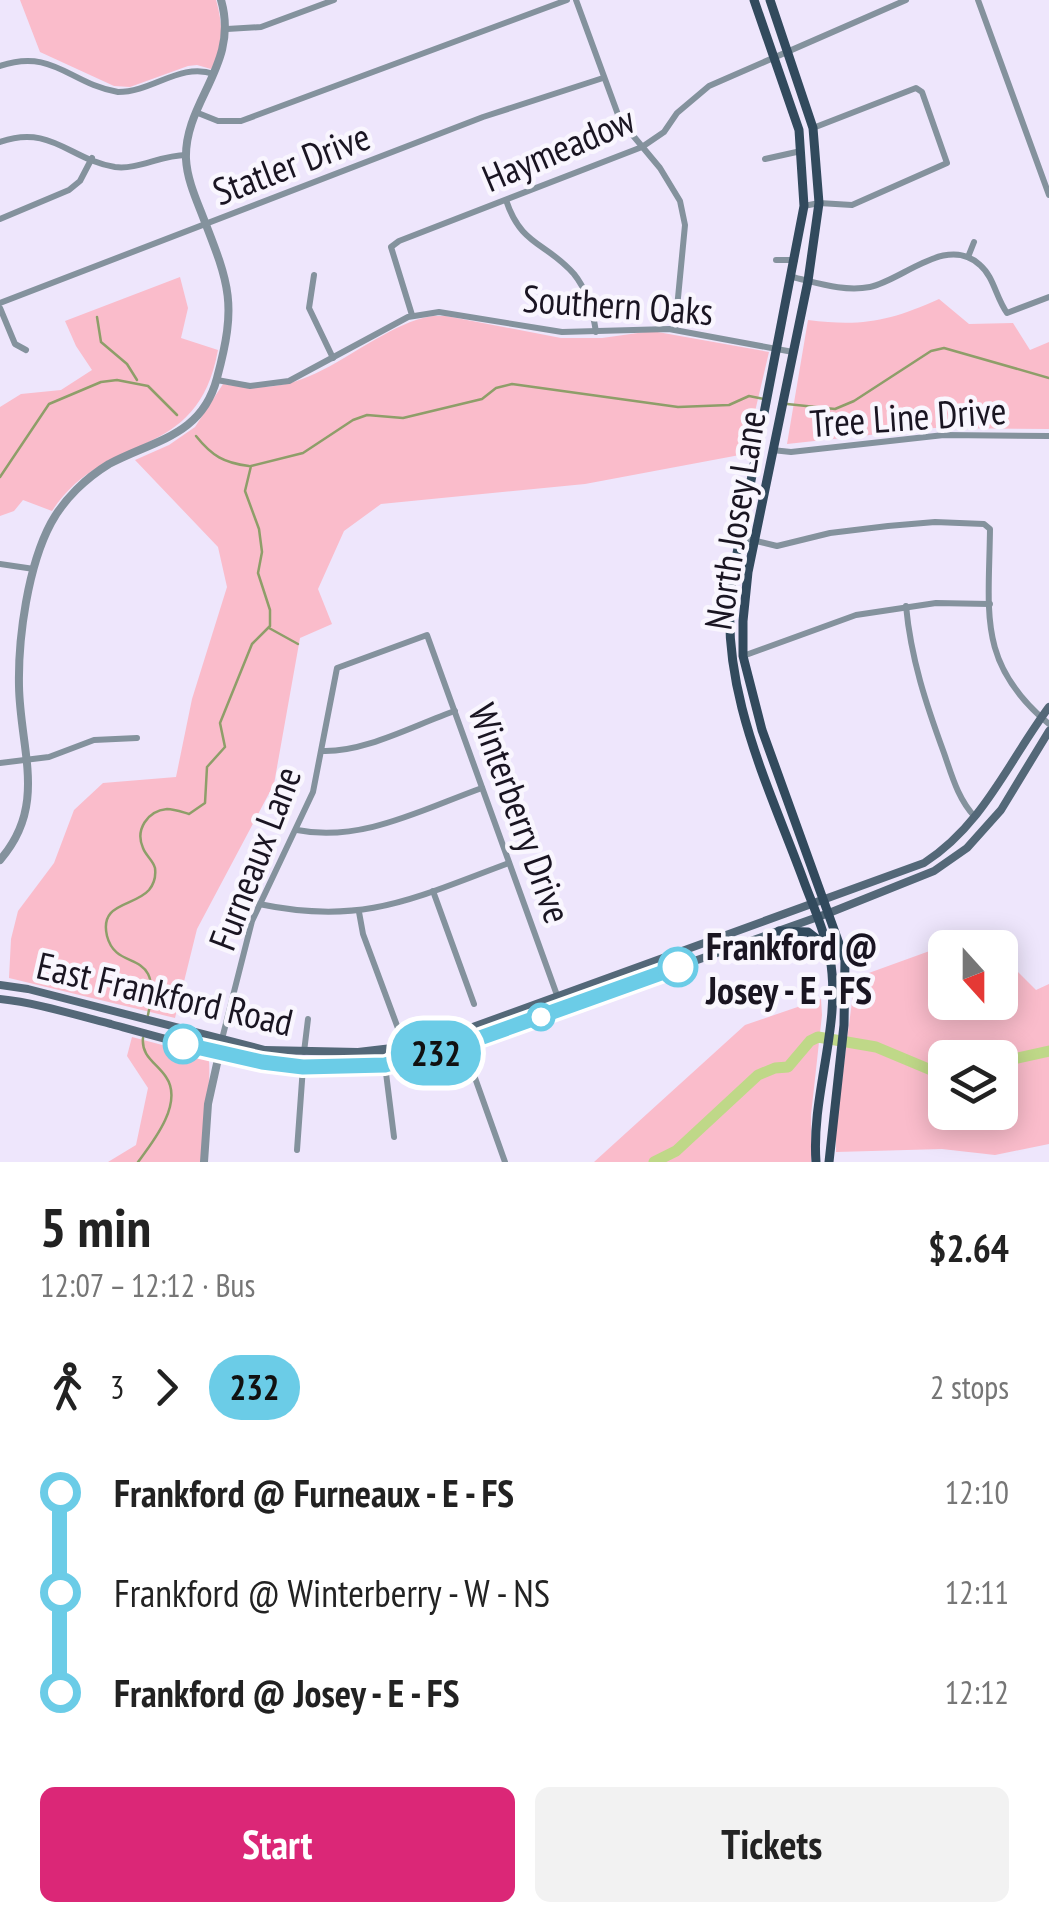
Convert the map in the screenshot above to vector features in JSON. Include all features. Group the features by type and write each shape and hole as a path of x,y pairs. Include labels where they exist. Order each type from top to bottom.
{"main road":[{"name":"North Josey Lane","path":"754,0 802,151 804,206 740,537 730,594 729,631 738,697 750,738 832,968 816,1162"},
{"name":"North Josey Lane","path":"770,0 813,128 819,203 808,281 744,604 743,656 762,730 845,960 844,1024 829,1162"},
{"name":"East Frankford Road","path":"0,998 219,1053 303,1067 385,1065 463,1044 816,918 938,869 967,848 1001,810 1046,724 1049,707"},
{"name":"East Frankford Road","path":"0,985 265,1050 304,1053 426,1044 932,857 976,818 1046,724"},
{"path":"750,738 762,730"},
{"path":"932,857 938,869"},
{"path":"779,931 808,932 826,946"},
{"path":"683,950 688,964"},
{"path":"44,1006 52,1002 77,1002"},
{"path":"338,1068 350,1060 374,1058 383,1050"}],"street":[{"path":"0,860 18,837 26,816 19,662 23,617 50,524 80,486 106,466 183,430 205,405 217,380 229,324 228,282 191,186 186,156 198,113 224,50 227,29 221,0"},
{"path":"227,29 261,27 334,0"},
{"path":"198,113 218,121 241,121 567,0"},
{"path":"576,0 620,120 680,200 684,218 675,330"},
{"name":"Haymeadow","path":"412,315 391,247 642,147 664,132 677,113 708,86 906,0"},
{"path":"978,0 1049,194"},
{"path":"0,66 35,59 118,92 132,91 193,69 214,74"},
{"name":"Statler Drive","path":"0,305 483,117 603,78"},
{"path":"804,206 852,205 946,163 922,92 916,88 813,128"},
{"path":"0,142 15,137 46,138 108,166 128,168 162,156 186,156"},
{"path":"765,159 802,151"},
{"path":"0,219 69,190 80,181 92,158"},
{"path":"506,200 516,227 575,276 588,300 596,332"},
{"path":"968,257 974,242"},
{"path":"792,277 836,288 873,287 937,258 968,257 988,275 1006,313 1049,297"},
{"path":"776,260 796,260"},
{"path":"314,276 309,308 333,358"},
{"path":"0,305 15,344 26,350"},
{"name":"Southern Oaks","path":"217,380 250,386 275,385 297,378 412,315 448,312 562,332 675,330 793,352"},
{"name":"Tree Line Drive","path":"772,450 791,452 944,435 1049,436"},
{"path":"740,537 777,546 830,533 888,526 935,522 984,524 990,528 992,639 1002,672 1046,724"},
{"path":"0,564 36,570"},
{"path":"743,656 844,619 906,606 990,604"},
{"path":"906,606 918,680 958,792 976,818"},
{"name":"Winterberry Drive","path":"427,635 562,1010"},
{"name":"Furneaux Lane","path":"204,1162 208,1104 222,1040 259,904 314,791 337,668 427,635"},
{"path":"322,750 338,751 361,745 455,711"},
{"path":"0,763 49,757 94,740 137,738"},
{"path":"297,830 365,830 482,788"},
{"path":"259,904 301,912 360,912 383,908 509,863"},
{"path":"434,891 474,1004"},
{"path":"360,912 363,934 400,1031"},
{"path":"304,1053 308,1019"},
{"path":"459,1033 505,1162"},
{"path":"385,1065 394,1137"},
{"path":"297,1150 303,1067"}],"shaded area":[{"path":"20,0 216,0 220,44 211,69 188,66 130,87 114,86 40,52"},
{"path":"180,277 188,308 181,338 218,350 207,387 191,412 171,430 98,467 74,485 52,511 23,500 14,511 0,516 0,407 21,394 61,390 92,370 65,321"},
{"path":"939,299 969,324 1013,323 1030,350 1049,342 1049,429 934,428 787,444 808,320 875,320"},
{"path":"433,316 561,338 602,338 652,331 769,352 745,454 585,484 381,504 344,531 318,589 332,624 300,638 274,784 197,929 175,1018 9,978 11,939 18,911 54,863 74,810 103,783 176,777 192,699 227,587 218,547 135,460 169,445 195,427 223,384 287,384 321,371 397,328"},
{"path":"928,952 928,1020 1018,1020 1018,972 1036,990 1049,984 1049,1144 995,1155 942,1149 836,1152 855,978"},
{"path":"821,999 811,1162 594,1162 745,1025"},
{"path":"132,1037 208,1057 209,1090 201,1162 108,1162 136,1145 148,1088 127,1056"}],"waterway":[{"path":"97,317 101,342 127,364 137,380"},
{"path":"787,404 835,409 931,351 944,348 1049,378"},
{"path":"0,477 49,404 101,382 117,380 148,386 177,415"},
{"path":"148,1015 150,978 145,969 112,948 106,925 113,911 143,895 153,883 155,868 141,841 144,822 160,811 189,814 205,803 207,767 225,747 220,723 252,644 270,626 270,610 258,573 262,552 259,529 245,491 251,466 303,453 367,415 403,418 482,399 496,388 512,384 678,407 729,405 749,396 764,399"},
{"path":"196,436 219,457 249,466"},
{"path":"269,628 298,644"},
{"path":"654,1162 676,1151 758,1075 788,1067 818,1037 876,1047 928,1069"},
{"path":"138,1162 164,1122 171,1098 171,1087 147,1055 143,1038"},
{"path":"1018,1058 1049,1051"}],"bus line":[{"name":"232","path":"183,1044 303,1067 385,1065 463,1044 678,967"}],"place":[{"name":"Frankford @ Josey - E - FS","path":"678,967"}]}
